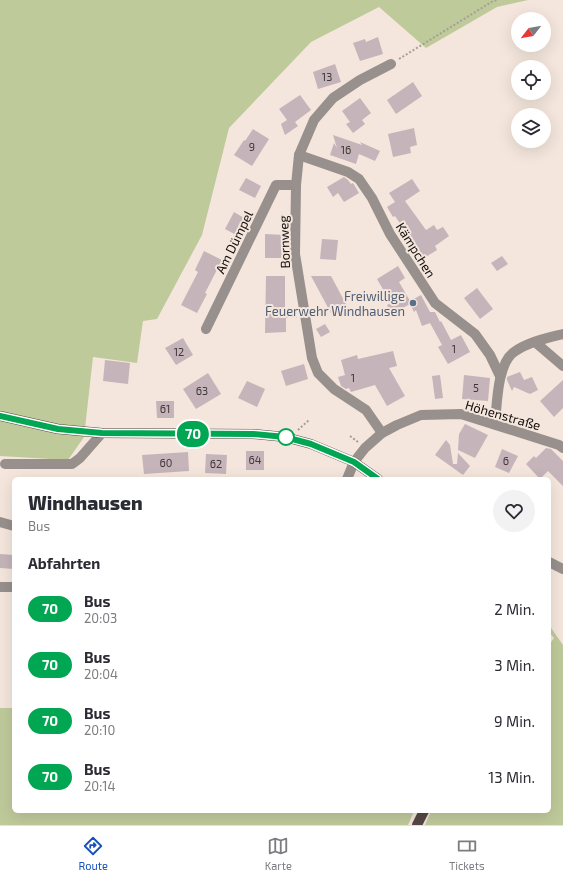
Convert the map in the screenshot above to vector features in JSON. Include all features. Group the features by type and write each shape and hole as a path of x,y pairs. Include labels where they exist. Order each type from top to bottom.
{"main road":[{"path":"0,416 58,429 102,433 253,434 285,437 311,444 354,462 375,477"},
{"path":"417,825 423,813"}],"street":[{"name":"Bornweg","path":"382,433 366,410 334,389 318,373 312,358 295,254 296,185 299,155 314,120 334,98 360,80 391,64"},
{"name":"Kämpchen","path":"299,155 348,172 359,179 372,198 390,234 436,303 475,334 490,355 500,376"},
{"name":"Am Dümpel","path":"206,329 276,186 296,185"},
{"path":"495,424 500,376 512,353 535,342 563,334"},
{"path":"535,342 563,366"},
{"name":"Höhenstraße","path":"348,477 354,462 365,448 382,433 421,415 461,414 559,445 563,448"},
{"path":"5,464 72,464 80,458 102,433"},
{"path":"0,522 12,525"},
{"path":"551,563 563,568"},
{"path":"0,587 12,587"}],"path":[{"path":"391,64 493,1 498,0"}],"green space":[{"path":"0,0 528,0 497,7 426,48 379,7 311,42 229,128 202,235 157,319 143,321 137,363 93,357 84,437 68,460 0,456"},
{"path":"551,628 563,645 563,825 425,825 430,813 551,813 551,642 554,638 551,634"},
{"path":"0,708 12,708 12,813 413,813 408,825 0,825"}],"building":[{"path":"378,37 383,54 360,61 353,43 365,39 366,42"},
{"path":"335,64 341,82 318,89 313,72"},
{"path":"413,82 422,96 396,114 387,100"},
{"path":"300,95 311,110 295,122 298,126 285,135 281,124 287,120 279,109"},
{"path":"360,98 371,113 362,120 365,124 353,133 346,124 350,122 342,111"},
{"path":"414,128 417,145 410,147 411,153 393,157 388,134"},
{"path":"253,129 269,139 252,166 234,155"},
{"path":"333,135 362,145 360,142 380,151 375,161 359,154 356,164 330,155 334,143 337,148"},
{"path":"344,177 351,184 353,183 359,193 344,202 338,193 333,197 327,187"},
{"path":"246,178 261,186 255,198 239,190"},
{"path":"412,179 420,191 405,201 426,230 434,225 437,230 443,227 449,236 435,246 437,250 424,258 408,233 407,234 395,216 393,217 387,207 395,202 389,193"},
{"path":"234,212 249,221 240,237 225,229"},
{"path":"265,234 286,235 286,258 265,258"},
{"path":"322,239 338,240 336,260 320,259"},
{"path":"204,251 222,260 205,293 207,294 197,313 181,305 198,272 195,270"},
{"path":"502,256 508,264 497,271 491,263"},
{"path":"398,266 405,278 399,282 410,301 421,295 430,312 435,312 440,322 441,321 451,340 461,335 470,352 448,364 438,347 442,345 430,323 422,326 416,310 414,312 410,304 392,314 387,305 391,303 377,279"},
{"path":"266,276 285,276 285,308 297,308 297,318 286,318 286,332 265,333"},
{"path":"311,276 331,276 347,306 332,315"},
{"path":"477,288 493,309 480,319 464,298"},
{"path":"325,324 330,332 321,337 316,329"},
{"path":"183,338 193,355 176,365 165,348"},
{"path":"393,351 397,366 389,368 405,396 387,406 375,385 351,392 349,388 346,389 341,386 338,377 345,375 341,360 357,355 358,359"},
{"path":"105,360 130,363 128,384 103,381"},
{"path":"304,364 308,379 286,386 281,371"},
{"path":"520,372 524,380 532,377 538,390 530,394 514,387 512,391 507,377"},
{"path":"208,373 221,394 196,409 183,389"},
{"path":"440,375 443,398 435,399 432,376"},
{"path":"464,375 490,378 488,401 462,399"},
{"path":"563,380 563,408 554,417 540,401"},
{"path":"247,381 265,389 257,407 238,398"},
{"path":"156,401 174,401 174,418 157,418"},
{"path":"465,424 488,435 475,458 458,450 459,434"},
{"path":"446,440 450,445 453,464 457,464 458,453 470,466 463,475 435,455"},
{"path":"546,448 551,449 563,461 563,486 548,471 542,477 538,477 526,464 534,456 536,458"},
{"path":"502,449 518,456 509,473 495,467"},
{"path":"246,451 264,451 264,470 246,470"},
{"path":"188,452 189,471 144,474 142,455"},
{"path":"206,454 227,455 226,474 205,473"},
{"path":"0,554 12,555 12,569 0,568"}],"bus line":[{"name":"70","path":"0,416 58,429 102,433 253,434 285,437 330,451 354,462 375,477"}],"place":[{"name":"Freiwillige Feuerwehr Windhausen","path":"413,303"}]}
